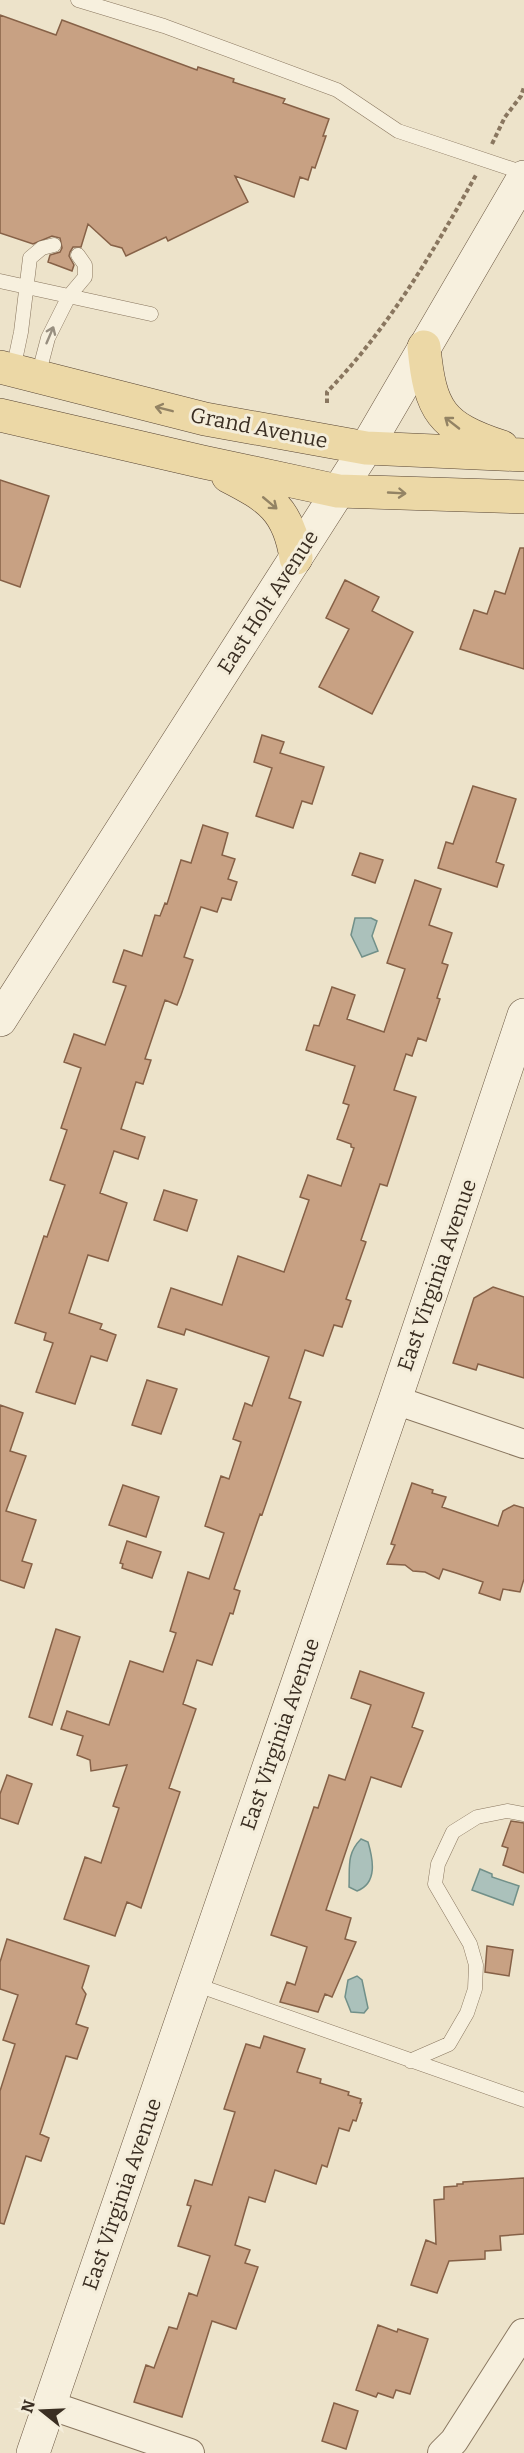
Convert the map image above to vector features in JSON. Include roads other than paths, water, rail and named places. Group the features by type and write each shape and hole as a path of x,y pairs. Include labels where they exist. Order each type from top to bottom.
{"main road":[{"path":"424,347 427,380 441,414 469,436 524,454"},
{"name":"Grand Avenue","path":"17,371 205,419 366,448 524,454"},
{"name":"Grand Avenue","path":"0,415 338,491 524,497"},
{"path":"202,462 252,489 283,514 293,541 296,558"}],"street":[{"name":"East Holt Avenue","path":"0,1020 366,448 524,175"},
{"name":"East Virginia Avenue","path":"33,2453 395,1400 524,1015"},
{"path":"395,1400 524,1444"},
{"path":"442,2453 454,2441 523,2333"},
{"path":"49,2405 190,2453"}],"lane":[{"path":"78,0 164,26 337,90 398,132 524,175"},
{"path":"17,371 30,258 42,248 54,246"},
{"path":"17,371 48,338 69,296 85,277 85,265 78,255"},
{"path":"0,280 151,314"},
{"path":"410,2061 449,2044 467,2013 475,1989 476,1965 470,1944 435,1884 438,1863 453,1832 477,1817 507,1811 524,1814"},
{"path":"194,1984 524,2100"}],"water":[{"path":"355,918 371,918 377,921 372,936 378,951 362,957 351,935"},
{"path":"361,1839 368,1842 372,1870 368,1882 357,1891 349,1887 349,1867 353,1850"},
{"path":"480,1869 492,1874 492,1877 519,1886 513,1905 472,1890"},
{"path":"357,1976 362,1980 368,2008 364,2013 351,2012 345,1997 348,1980"}]}
